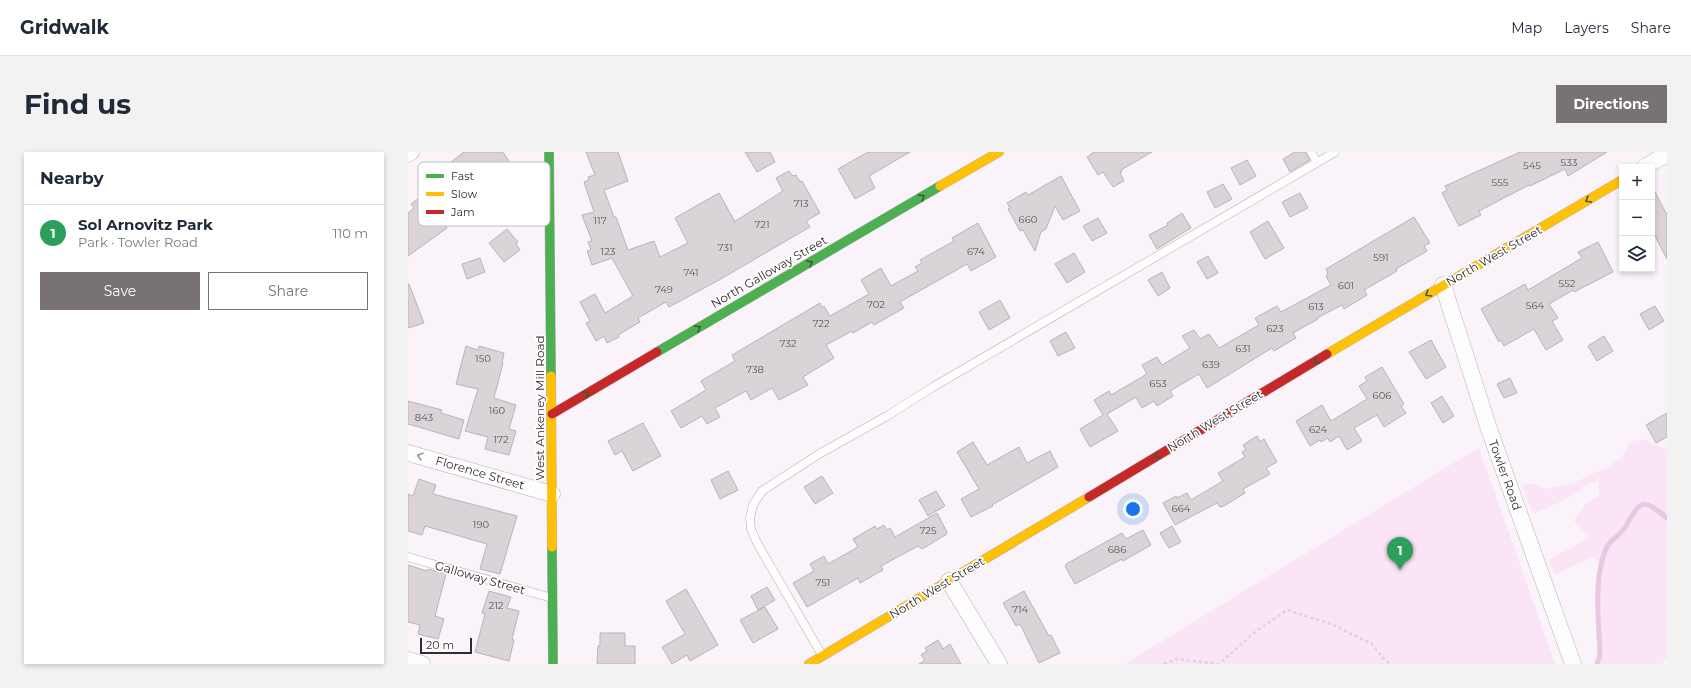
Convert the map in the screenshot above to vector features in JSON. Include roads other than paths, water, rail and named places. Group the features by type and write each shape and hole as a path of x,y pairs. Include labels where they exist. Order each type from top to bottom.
{"street":[{"name":"West Ankeney Mill Road","path":"549,152 549,162"},
{"name":"North Galloway Street","path":"552,414 999,152"},
{"path":"1650,164 1667,154"},
{"name":"North West Street","path":"810,664 1443,285 1619,182"},
{"name":"West Ankeney Mill Road","path":"550,226 553,664"},
{"name":"Towler Road","path":"1443,285 1489,429 1572,664"},
{"name":"Florence Street","path":"408,453 552,494"},
{"path":"949,581 1000,664"},
{"path":"408,660 422,664"}],"lane":[{"path":"1311,152 1317,162"},
{"path":"822,656 751,529 750,518 753,504 762,491 819,454 887,416 933,387 1335,152"},
{"name":"Galloway Street","path":"408,558 553,598"}],"waterway":[{"path":"1597,664 1600,655 1598,615 1599,573 1606,549 1624,529 1639,506 1643,504 1653,507 1667,518"}],"place":[{"name":"Sol Arnovitz Park","path":"1400,570"}]}
